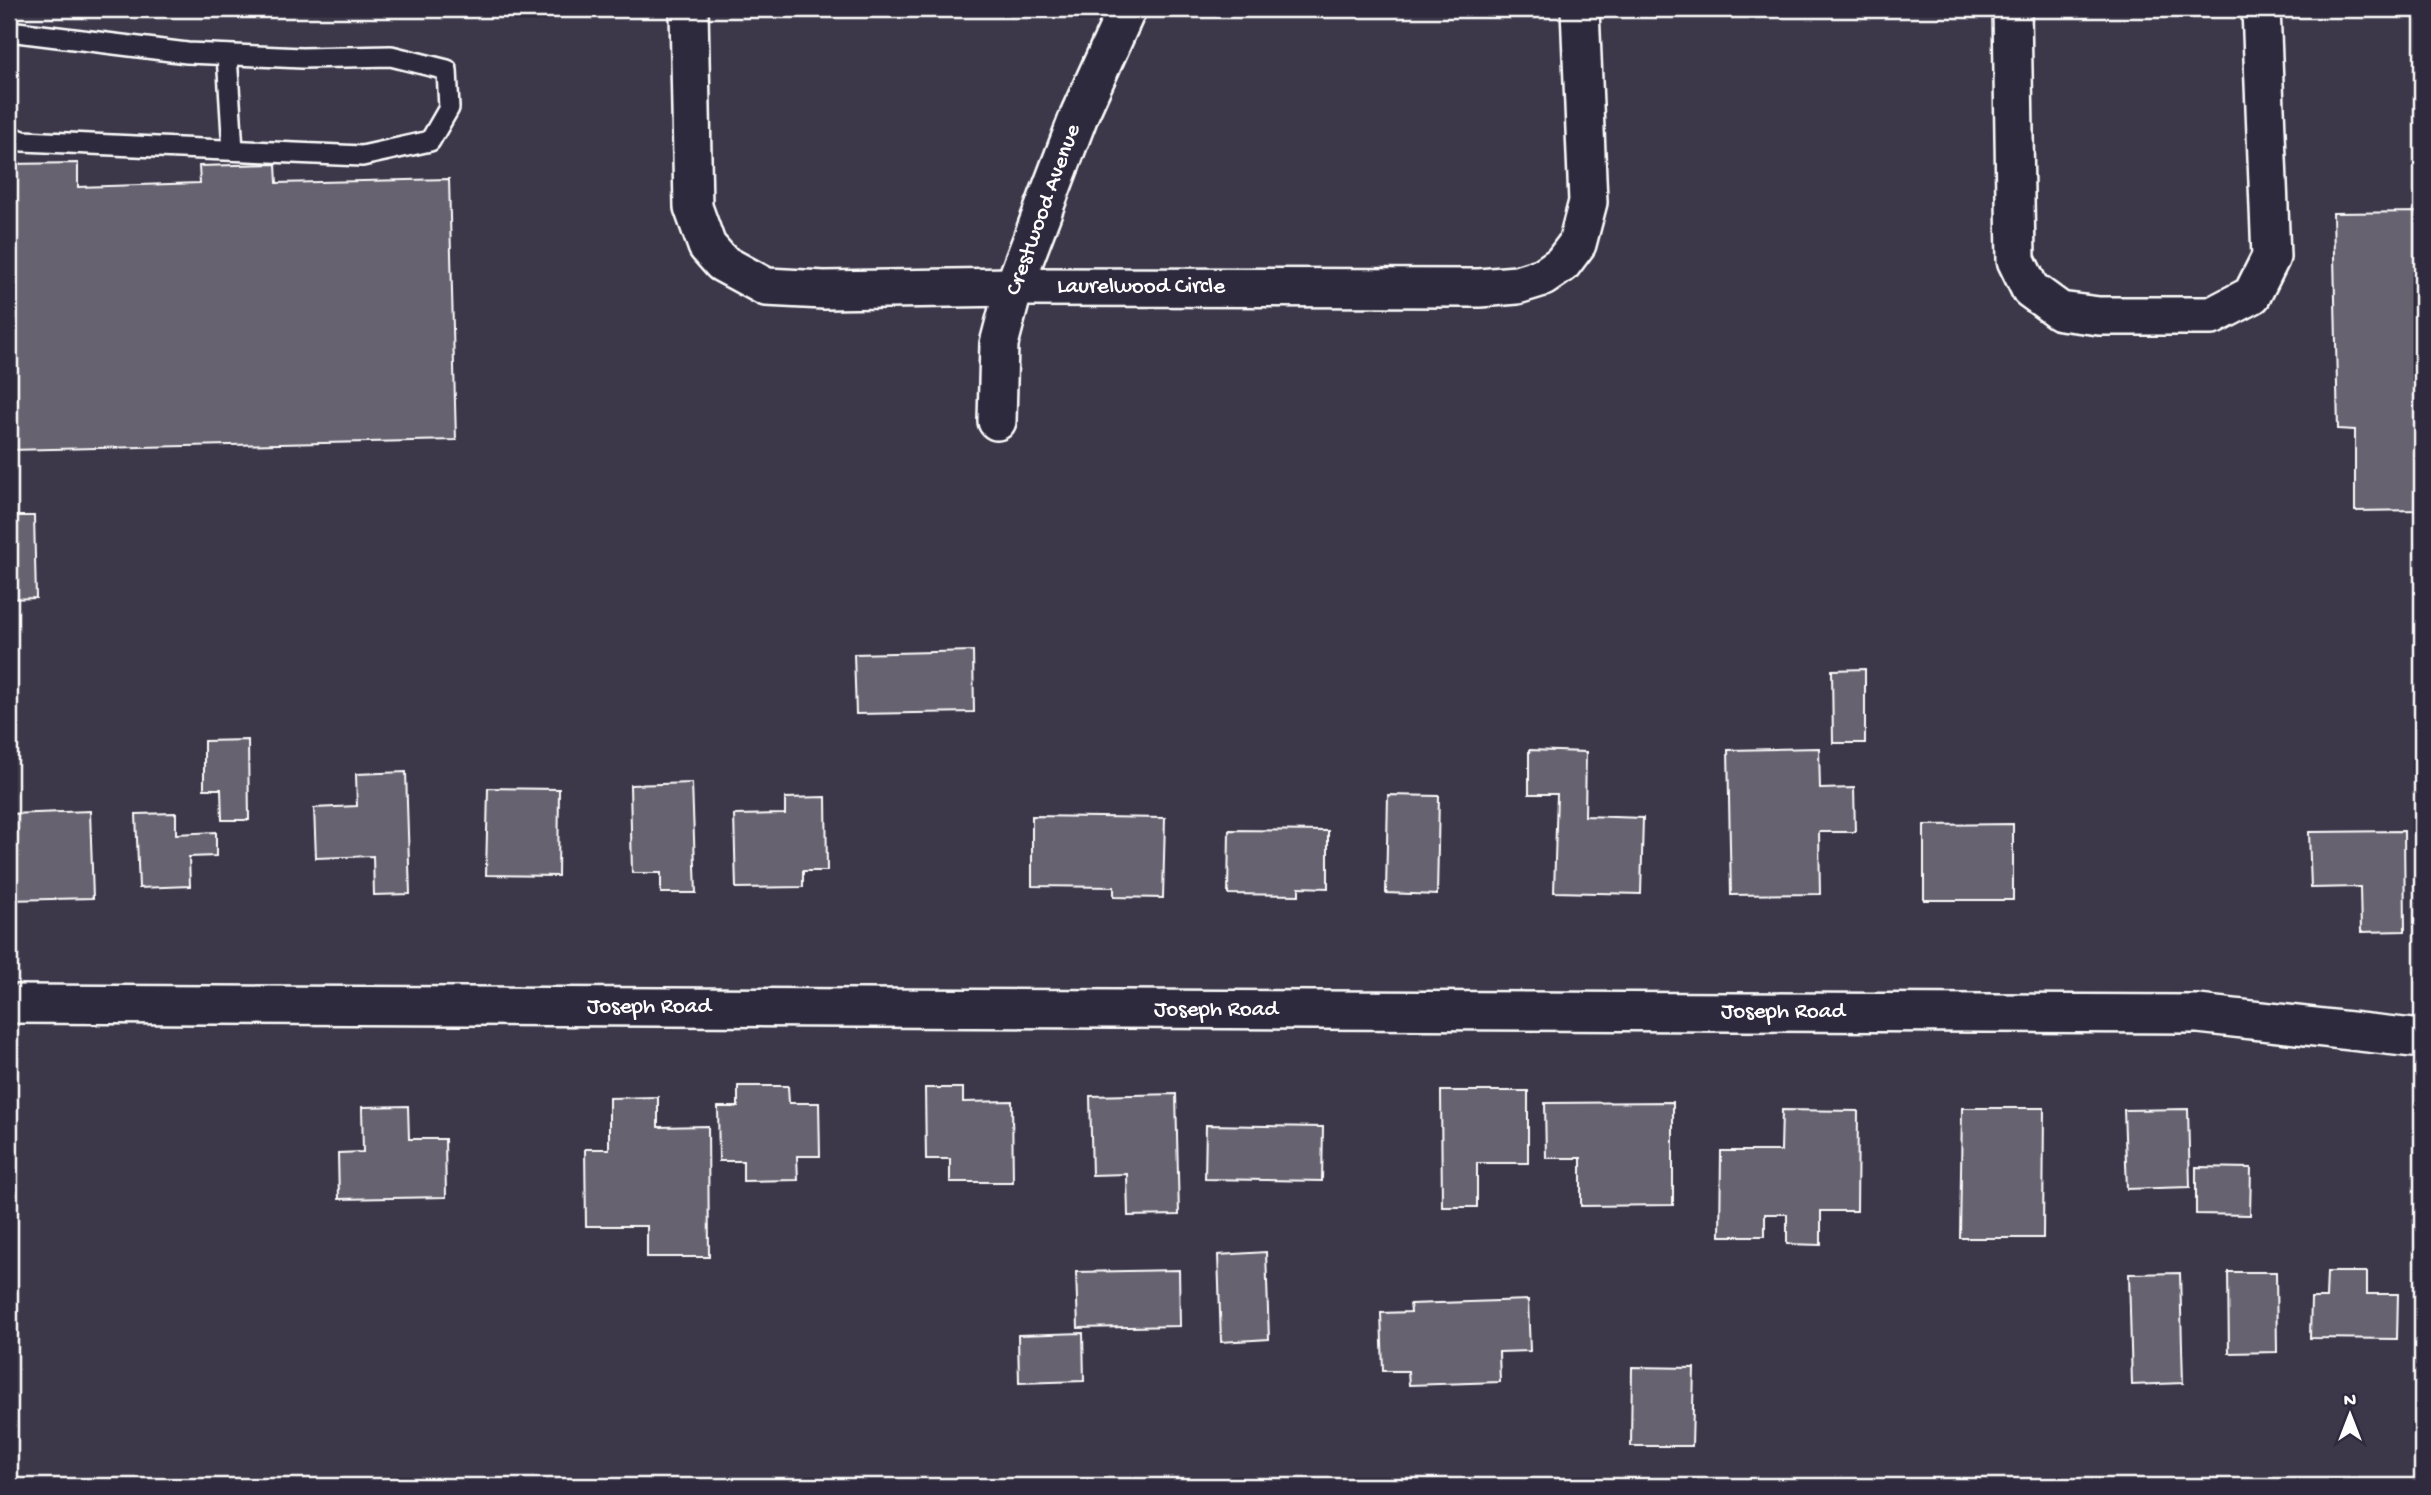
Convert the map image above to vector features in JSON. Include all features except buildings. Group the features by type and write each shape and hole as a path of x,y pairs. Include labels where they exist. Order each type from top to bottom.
{"street":[{"name":"Laurelwood Circle","path":"690,9 693,207 707,246 722,263 766,287 824,290 1014,287 1479,288 1517,285 1543,277 1562,264 1577,244 1588,202 1580,9"},
{"name":"Crestwood Avenue","path":"998,421 999,344 1014,287 1080,113 1126,9"},
{"path":"2012,9 2016,260 2030,289 2060,311 2099,316 2212,316 2252,295 2271,257 2261,9"},
{"name":"Joseph Road","path":"9,1004 2198,1014 2422,1039"}],"lane":[{"path":"9,31 227,55 302,58 390,56 447,69 449,108 430,141 362,156 23,141 9,136"},
{"path":"227,55 233,150"}]}
